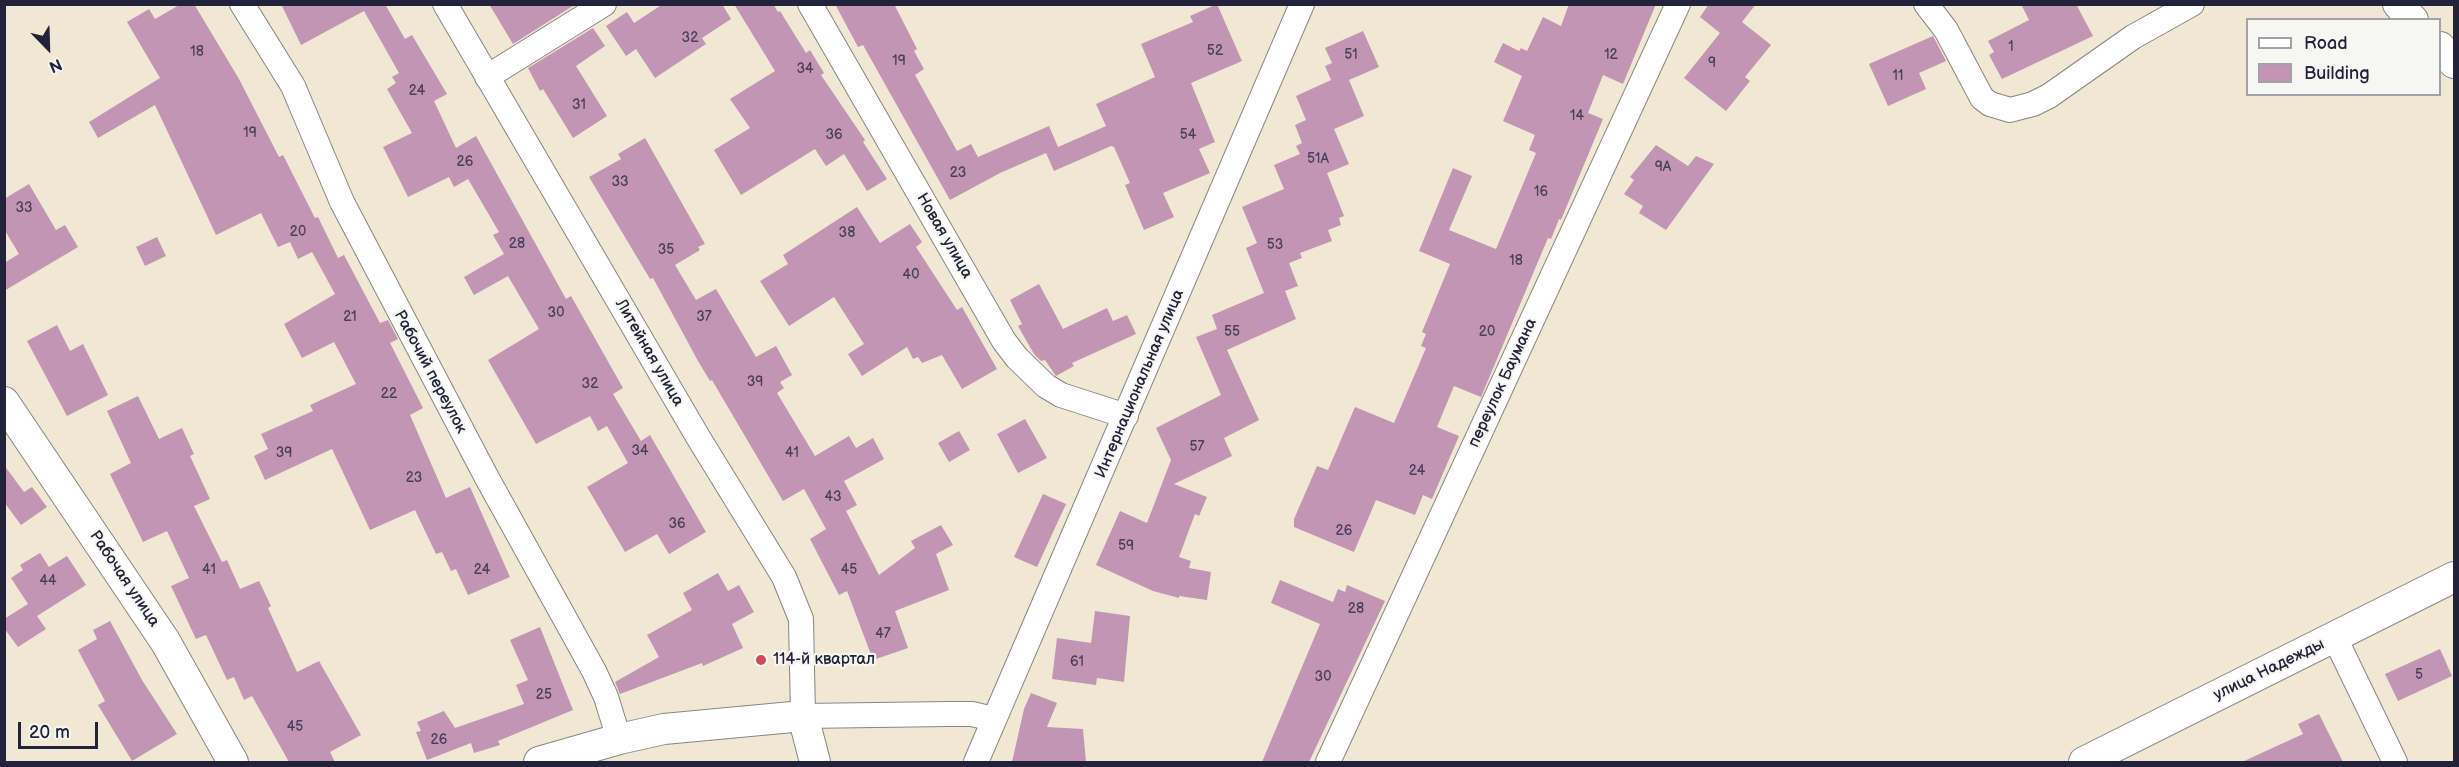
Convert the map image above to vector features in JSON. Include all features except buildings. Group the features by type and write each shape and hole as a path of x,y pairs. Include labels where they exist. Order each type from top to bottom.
{"street":[{"name":"Рабочий переулок","path":"242,4 293,86 342,202 466,440 594,671 606,697 619,739"},
{"name":"Литейная улица","path":"445,4 698,437 788,585 798,608 803,630 802,716"},
{"path":"487,77 604,4"},
{"name":"Новая улица","path":"810,4 1004,340 1017,358 1046,386 1061,395 1126,416"},
{"name":"Интернациональная улица","path":"976,762 1302,4"},
{"name":"переулок Баумана","path":"1328,762 1678,4"},
{"path":"1926,4 1946,30 1975,89 1990,104 2010,110 2034,104 2133,37 2192,4"},
{"path":"2398,4 2411,18"},
{"path":"2441,49 2454,63"},
{"name":"Рабочая улица","path":"4,402 165,641 234,762"},
{"name":"улица Надежды","path":"2084,762 2454,577"},
{"path":"2335,638 2395,762"},
{"path":"539,762 619,739 704,724 802,716 972,714 993,719"},
{"path":"802,716 815,762"}],"place":[{"name":"114-й квартал","path":"761,660"}]}
